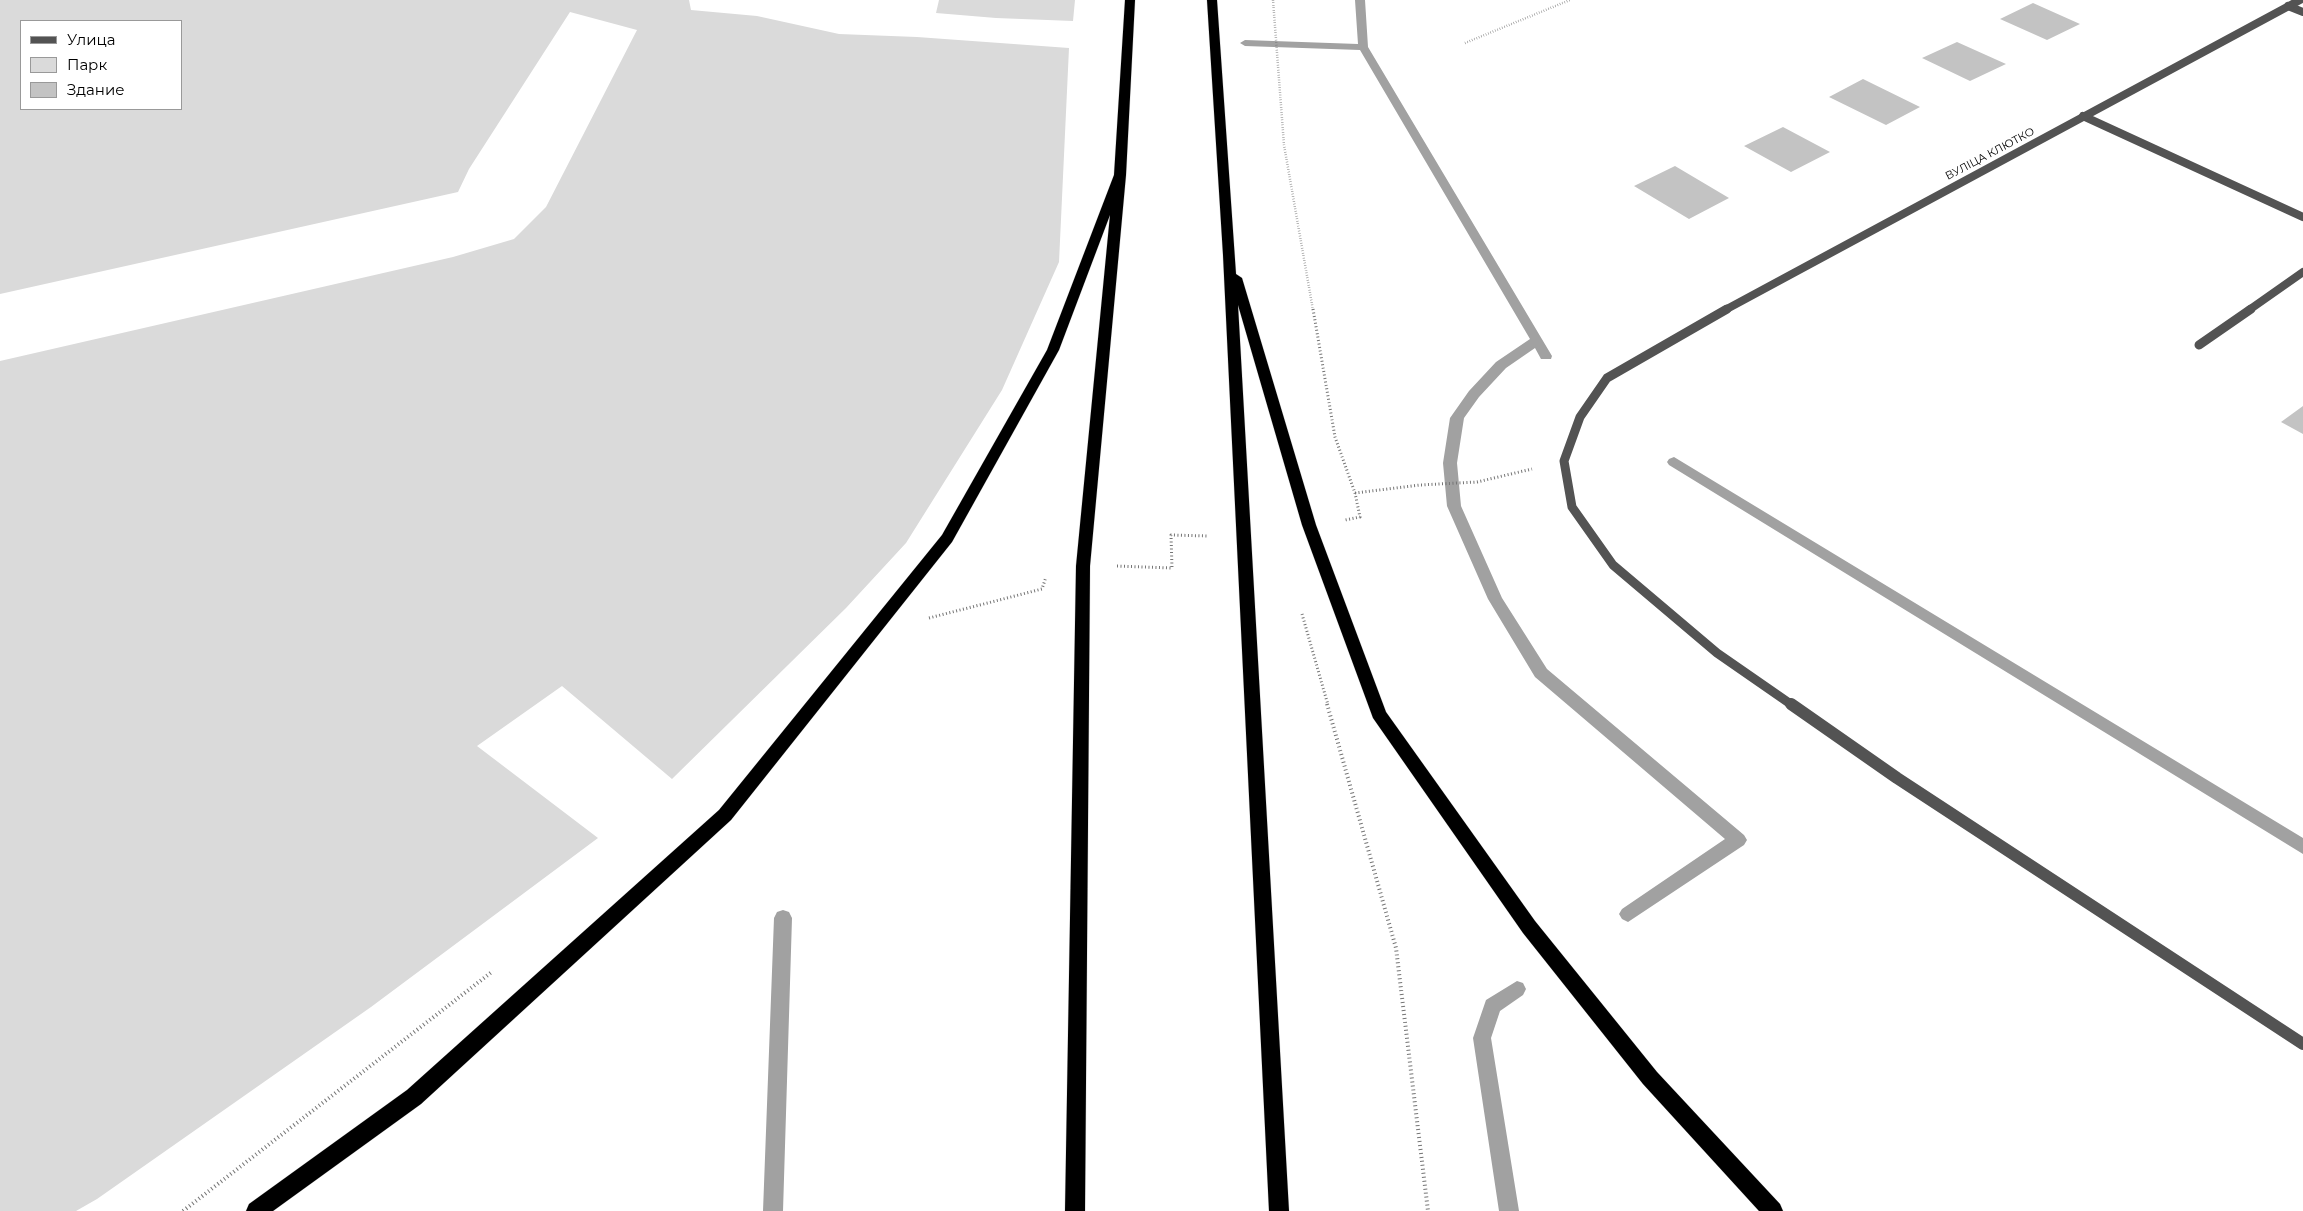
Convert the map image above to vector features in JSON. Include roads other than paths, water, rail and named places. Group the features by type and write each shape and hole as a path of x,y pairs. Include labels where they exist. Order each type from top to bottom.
{"highway":[{"path":"1075,1211 1083,566 1120,175 1130,0"},
{"path":"1212,0 1229,255 1278,1211"},
{"path":"256,1211 414,1098 725,815 947,538 1052,350 1120,175"},
{"path":"1229,255 1309,525 1379,714 1529,927 1650,1078 1773,1211"}],"street":[{"name":"ВУЛІЦА КЛЮТКО","path":"2300,0 1691,328 1607,378 1580,417 1564,461 1572,507 1613,565 1718,654 1897,778 2303,1044"},
{"path":"2288,6 2303,12"},
{"path":"2083,116 2303,217"},
{"path":"2200,345 2303,272"}],"waterway":[{"path":"1360,0 1363,47"},
{"path":"1245,43 1363,47"},
{"path":"1363,47 1537,340"},
{"path":"1537,340 1546,356"},
{"path":"1537,340 1501,365 1474,394 1457,418 1450,463 1454,506 1495,599 1541,673 1738,840 1628,914"},
{"path":"1674,462 2303,847"},
{"path":"773,1211 783,918"},
{"path":"1509,1211 1482,1038 1493,1006 1517,989"}]}
